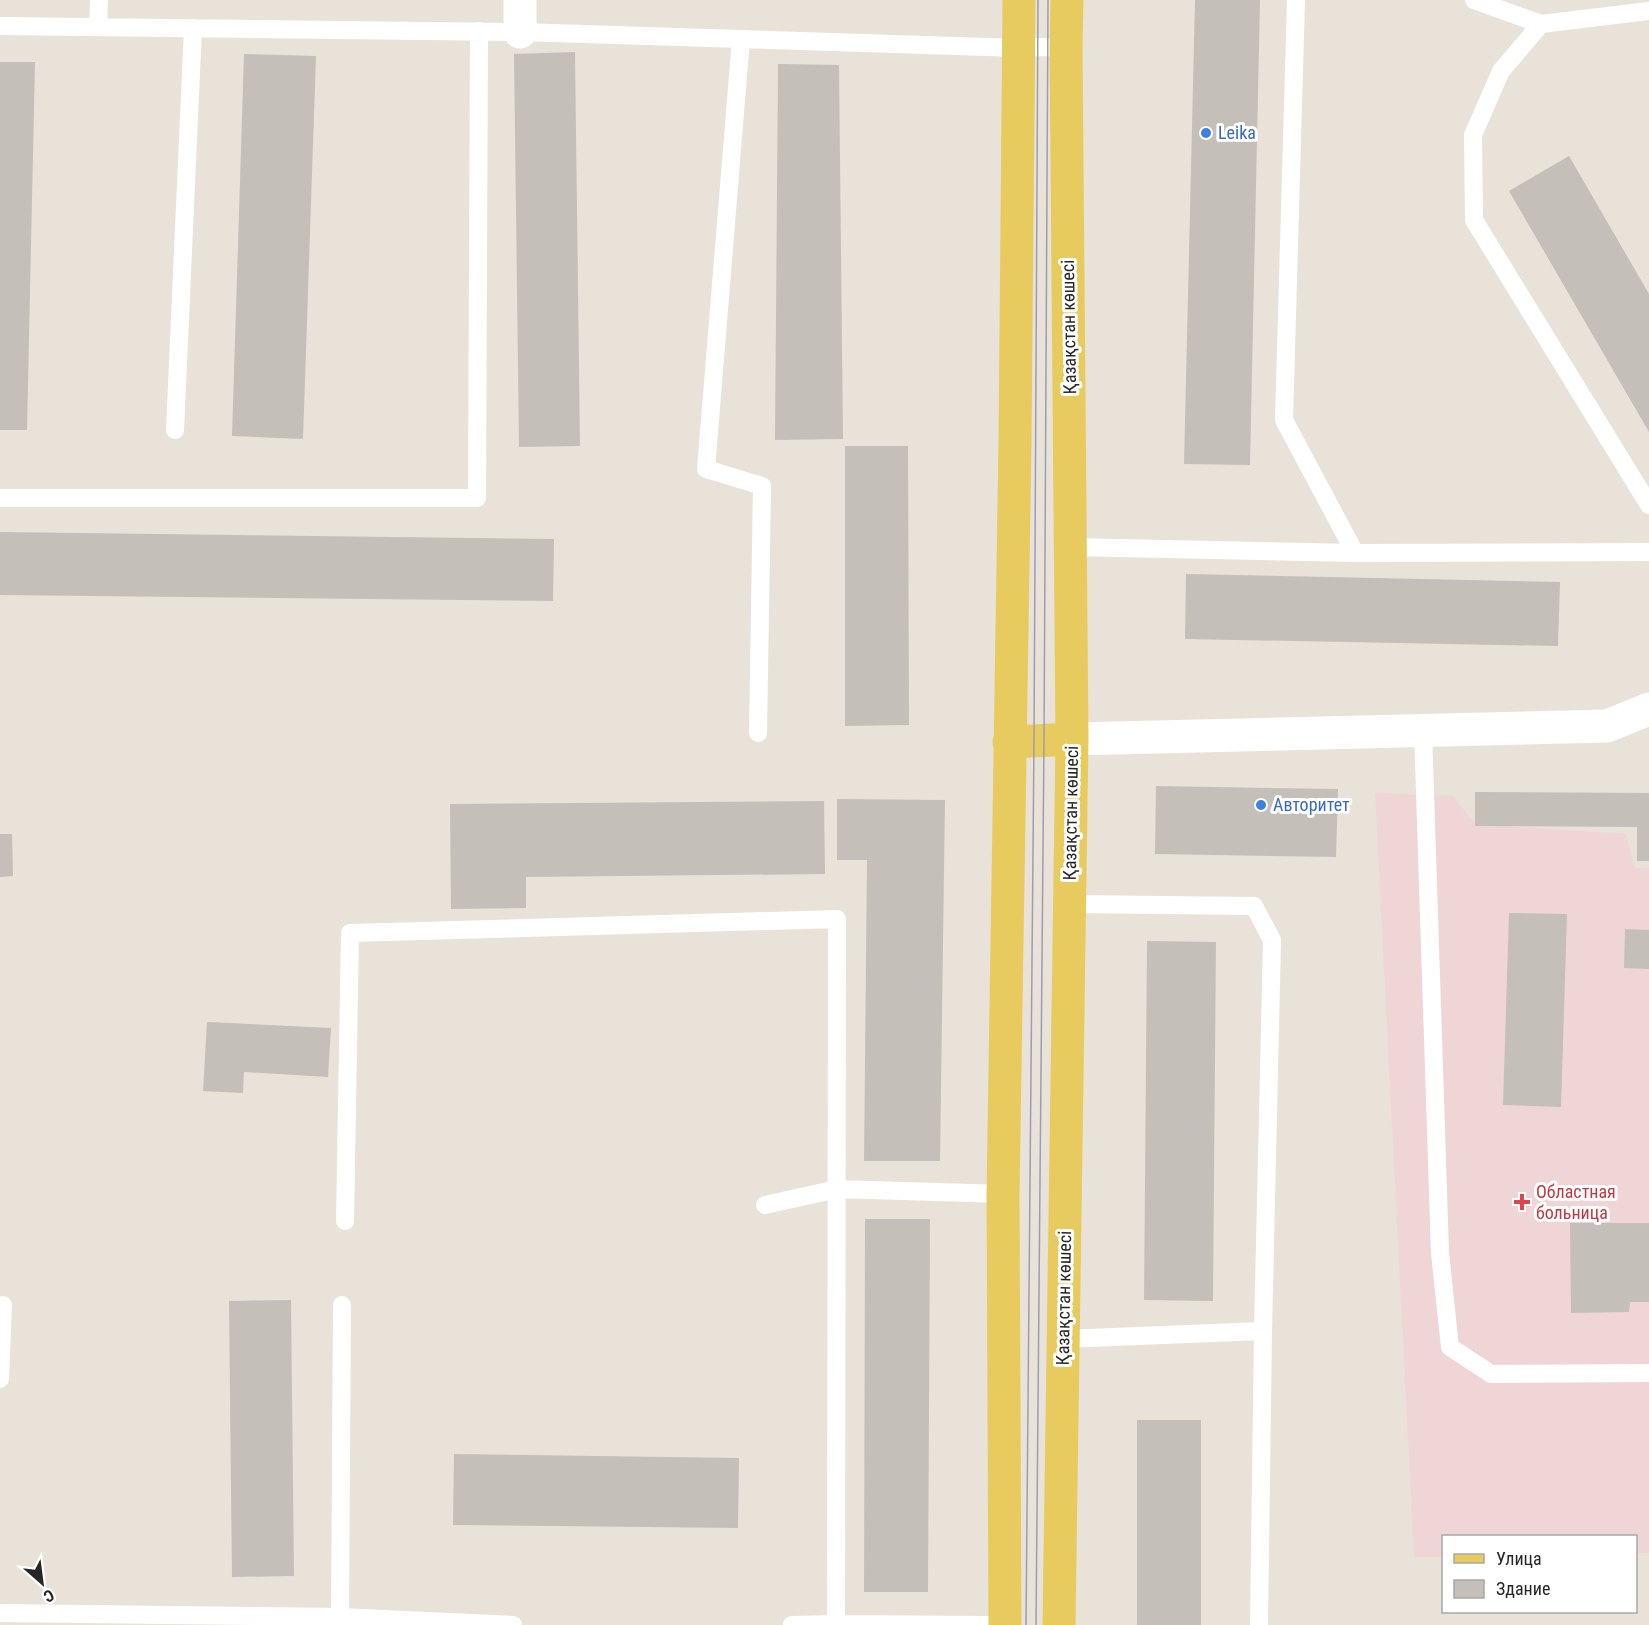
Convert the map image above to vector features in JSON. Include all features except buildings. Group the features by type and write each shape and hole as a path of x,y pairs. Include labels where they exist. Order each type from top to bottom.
{"main road":[{"path":"1005,1625 1003,1194 1019,0"},
{"name":"Қазақстан көшесі","path":"1059,1625 1072,740 1067,0"},
{"path":"1009,742 1072,740"}],"street":[{"path":"1072,740 1607,726 1649,710"}],"lane":[{"path":"98,27 99,0"},
{"path":"1296,0 1284,420 1355,553"},
{"path":"1474,0 1541,24 1649,11"},
{"path":"0,26 479,32 520,16 741,39 1066,48"},
{"path":"1541,24 1501,71 1473,135 1474,220 1649,505"},
{"path":"176,430 193,28"},
{"path":"0,498 477,498 479,32"},
{"path":"741,39 706,469 762,486 758,733"},
{"path":"1071,547 1355,553 1649,552"},
{"path":"1423,730 1440,1253 1450,1347 1491,1374 1649,1373"},
{"path":"1070,904 1254,906 1272,940 1259,1625"},
{"path":"345,1221 350,933 837,919 836,1624"},
{"path":"765,1205 837,1190 1003,1194"},
{"path":"0,1379 3,1305"},
{"path":"340,1617 342,1305"},
{"path":"1063,1339 1263,1331"},
{"path":"0,1613 22,1619 195,1620 340,1617 513,1625"},
{"path":"792,1625 989,1625"}],"shaded area":[{"name":"Областная больница","path":"1375,793 1453,796 1475,824 1626,834 1635,868 1649,868 1649,1553 1637,1553 1637,1535 1442,1535 1442,1557 1414,1557"}],"tram line":[{"path":"1026,1625 1038,0"},
{"path":"1036,1625 1048,0"}],"place":[{"name":"Leika","path":"1206,133"},
{"name":"Авторитет","path":"1261,805"},
{"name":"Областная больница","path":"1522,1202"}]}
